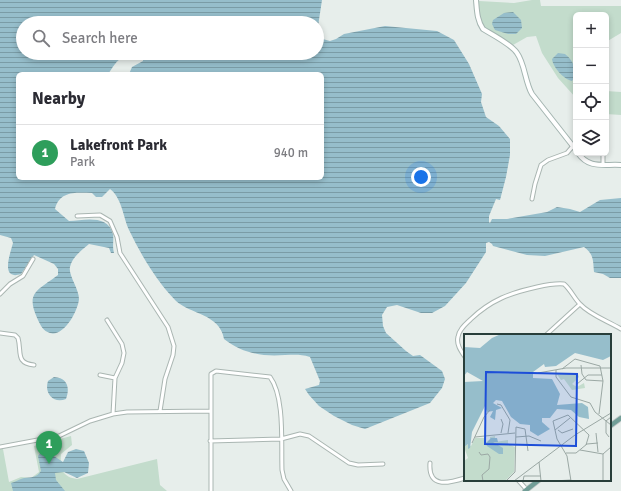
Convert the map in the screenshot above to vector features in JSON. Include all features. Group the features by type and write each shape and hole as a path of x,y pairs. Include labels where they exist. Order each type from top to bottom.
{"main road":[{"path":"611,425 621,418"},
{"path":"526,490 538,481"}],"street":[{"path":"476,0 478,19 483,29 513,48 517,53 528,88 573,145"},
{"path":"532,199 535,184 542,165 573,149"},
{"path":"580,156 589,164 621,165"},
{"path":"603,156 604,164"},
{"path":"77,216 100,215 110,221 117,237 120,253 168,327 174,346 173,355 165,379 160,411"},
{"path":"0,294 10,284 23,276 33,259"},
{"path":"464,355 458,343 458,337 462,328 480,311 490,303 512,293 546,285 564,284 570,289 580,304 594,314 621,329"},
{"path":"547,334 580,304"},
{"path":"107,320 122,344 124,353 122,363 115,378 113,414"},
{"path":"0,334 15,335 18,338 20,356 23,362 34,365"},
{"path":"211,491 211,374 216,371 270,377 274,382 280,401 282,470 284,479 291,491"},
{"path":"100,375 115,378"},
{"path":"0,447 59,436 90,422 113,414 127,412 210,411"},
{"path":"210,441 281,439 300,434 309,436 349,462 358,465 383,464"},
{"path":"430,464 430,474 434,479 440,482 447,483 464,478"},
{"path":"519,481 526,490"}],"green space":[{"path":"540,0 541,6 621,6 621,33 609,40 609,12 573,12 573,95 558,78 542,53 536,36 527,37 513,45 485,28 480,19 479,1 514,3"},
{"path":"609,91 621,92 621,115 609,114"},
{"path":"71,436 72,445 61,454 61,467 68,476 77,479 157,459 160,485 167,491 0,491 0,449 3,449 9,482 21,477 31,478 39,472 34,446"}],"water":[{"path":"0,0 322,0 320,16 16,16 16,60 119,60 109,72 16,72 16,180 324,180 324,72 130,72 132,67 143,60 324,60 324,39 330,41 344,34 385,26 437,31 454,40 469,64 482,94 481,102 486,117 499,126 510,139 510,155 506,177 500,200 496,199 489,216 489,222 490,223 492,219 507,219 547,212 557,207 580,212 600,200 621,198 621,278 610,278 603,274 594,272 590,252 584,247 545,256 527,255 493,246 489,242 486,243 486,252 466,283 445,306 432,313 421,313 397,305 387,307 382,315 383,326 386,333 413,356 420,355 442,371 445,379 442,388 430,403 365,429 352,425 334,416 319,406 309,395 305,389 319,385 320,381 310,357 303,355 260,355 245,351 224,339 217,324 211,319 176,301 162,285 144,258 129,230 117,197 110,189 102,197 96,197 92,193 75,193 61,198 57,203 55,209 69,221 88,219 106,223 113,234 114,253 111,253 109,248 89,244 73,260 70,270 79,299 73,316 60,331 50,333 44,330 34,311 33,303 35,293 58,275 58,269 54,264 34,255 21,274 10,274 8,265 13,243 11,238 0,235"},
{"path":"513,12 521,20 522,28 516,34 508,34 495,30 492,24 493,20 504,13"},
{"path":"558,53 565,54 570,59 573,63 572,81 559,72 554,66 552,59"},
{"path":"54,377 62,379 67,384 68,391 66,399 54,399 47,390 48,381"},
{"path":"43,449 63,462 68,452 76,449 84,451 89,463 88,473 77,478 64,472 55,473 56,480 65,491 13,491 11,483 24,478 36,476 41,471 38,456"}],"place":[{"name":"Lakefront Park","path":"49,464"}]}
